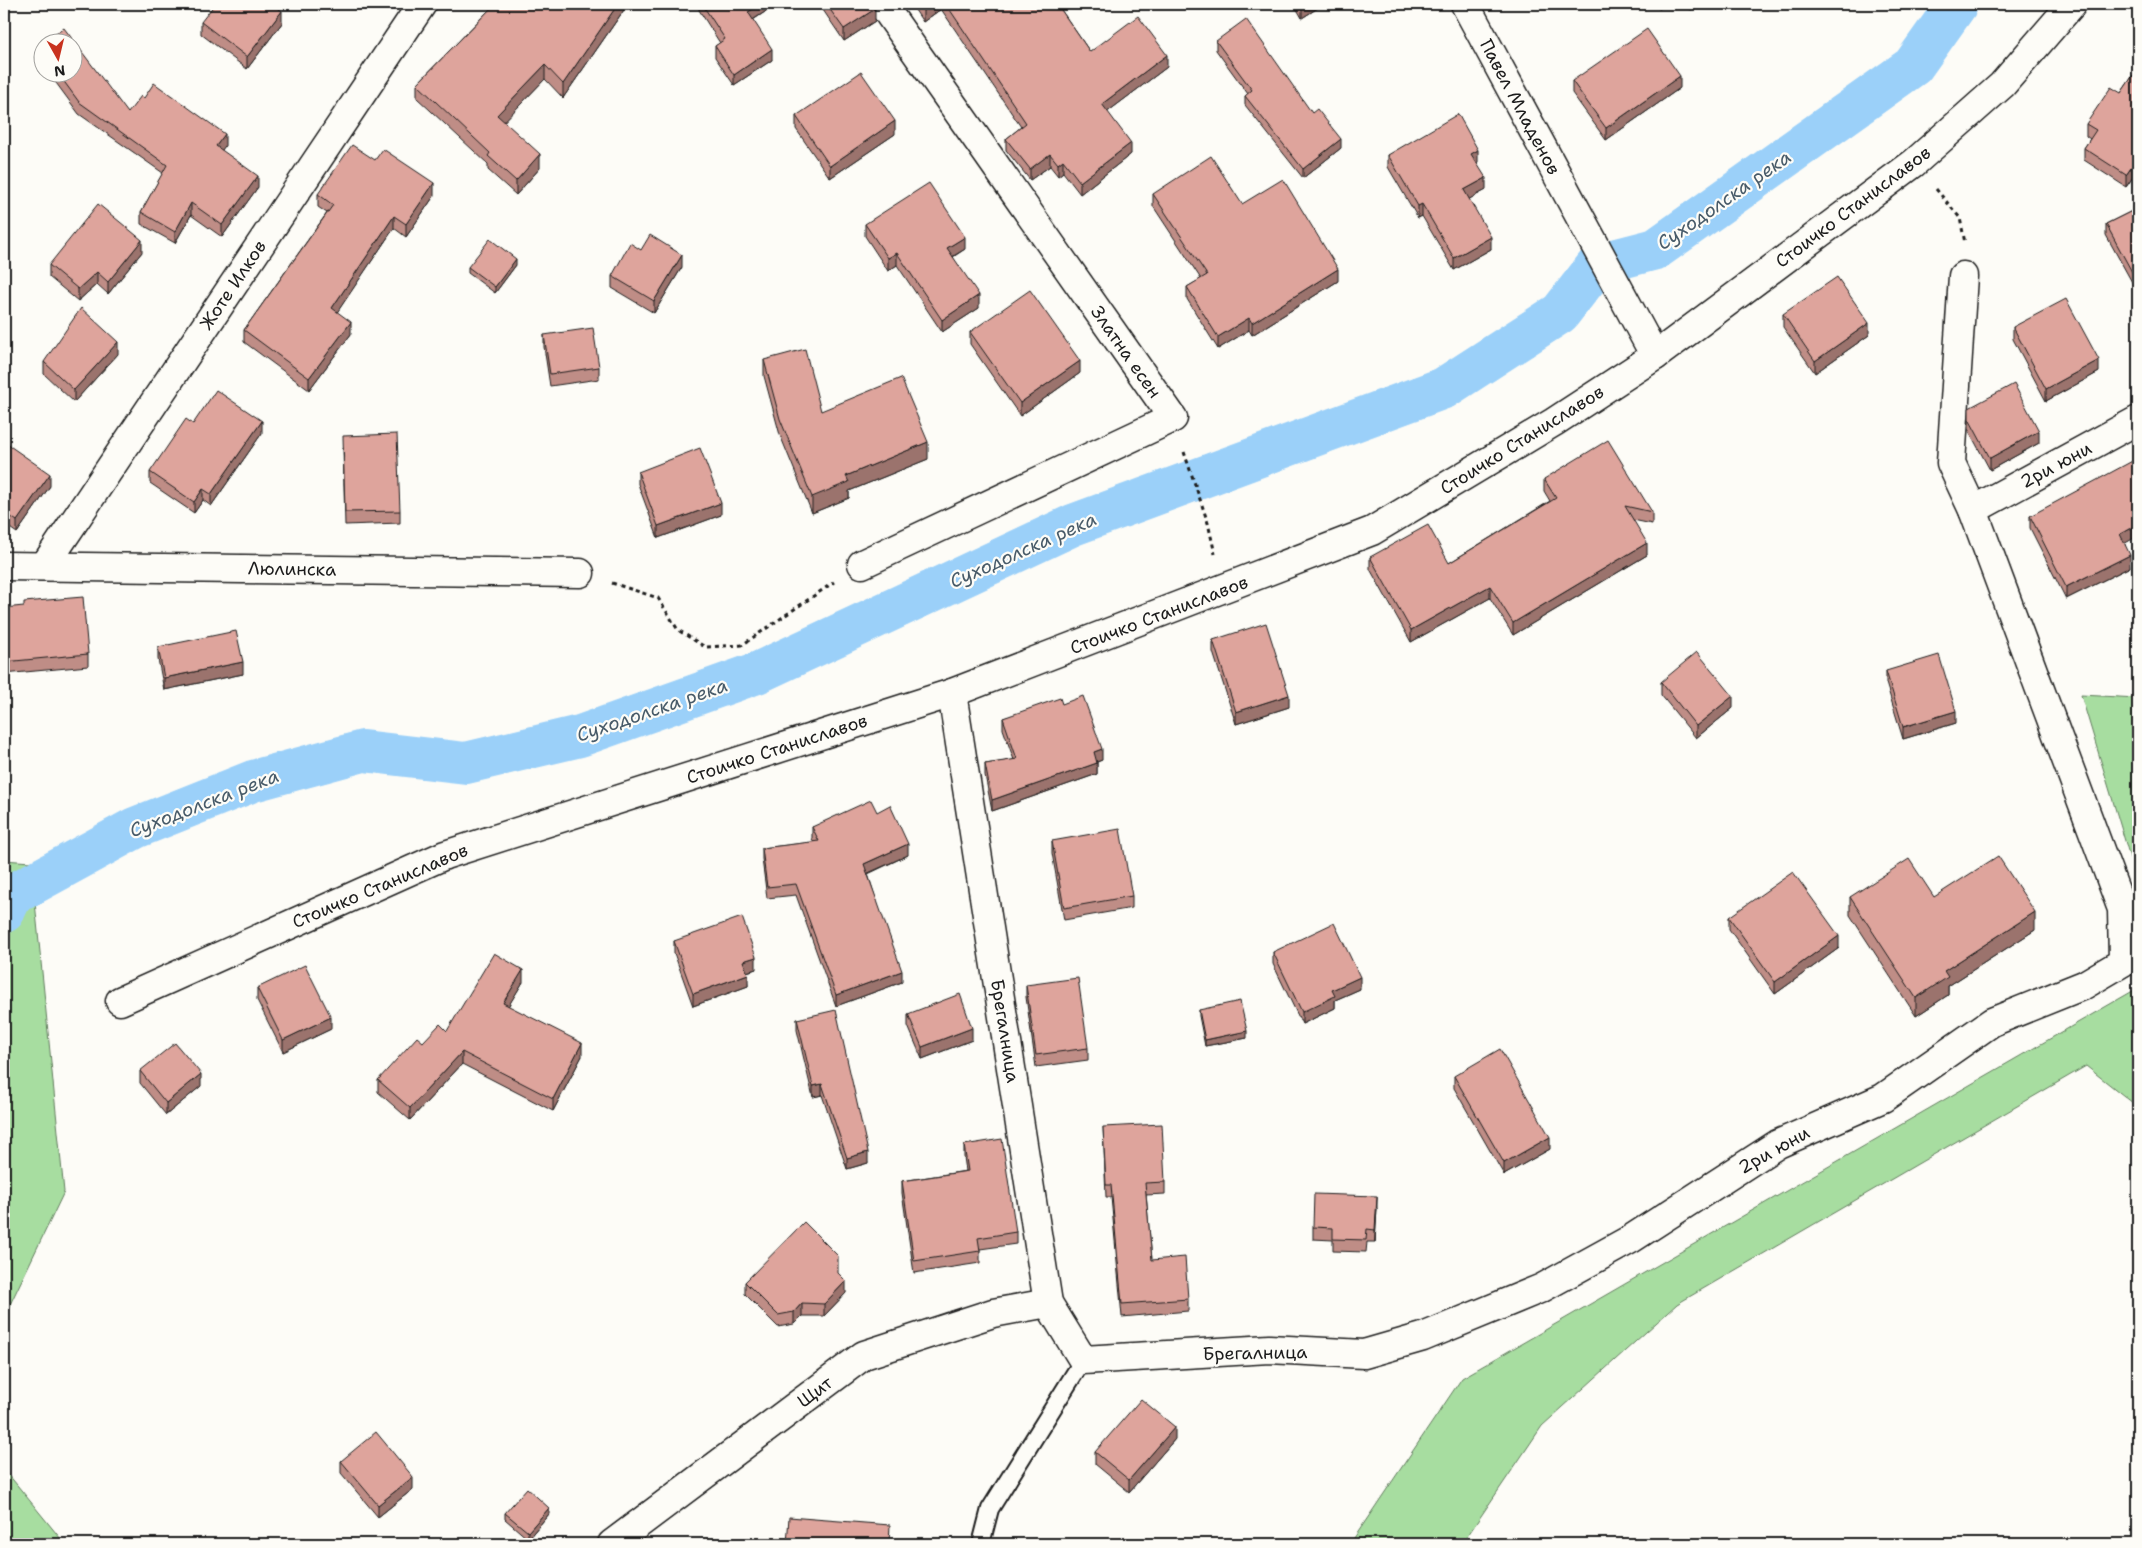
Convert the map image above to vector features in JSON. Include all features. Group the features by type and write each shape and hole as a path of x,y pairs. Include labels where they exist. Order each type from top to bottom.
{"street":[{"name":"Жоте Илков","path":"44,566 422,4"},
{"name":"Златна есен","path":"862,564 1173,418 882,4"},
{"name":"Павел Младенов","path":"1465,4 1655,356"},
{"name":"Стоичко Станиславов","path":"120,1001 445,855 952,693 1372,531 1554,422 1655,356 1914,163 2002,85 2072,4"},
{"path":"1963,276 1951,463 1973,510"},
{"name":"2ри юни","path":"1424,1337 1542,1288 1631,1239 1778,1144 1883,1098 1992,1022 2084,985 2123,962 2122,908 1973,510 2138,420"},
{"name":"Люлинска","path":"4,566 580,573"},
{"name":"Брегалница","path":"952,693 1048,1303 1083,1360 1269,1349 1364,1354 1424,1337"},
{"name":"Щит","path":"612,1544 864,1355 993,1313 1048,1303"}],"lane":[{"path":"981,1544 990,1509 1083,1360"}],"path":[{"path":"1914,163 1960,218 1965,240 1963,276"},
{"path":"1185,454 1208,523"},
{"path":"580,573 658,598 678,630 705,647 742,644 862,564"}],"green space":[{"path":"2081,695 2138,698 2138,884"},
{"path":"4,860 31,862 64,1192 4,1317"},
{"path":"2138,988 2138,1107 2086,1066 1677,1304 1542,1426 1462,1544 1350,1544 1462,1378"},
{"path":"4,1469 65,1544 4,1544"}],"building":[{"path":"215,4 272,4 282,11 247,57 201,22"},
{"path":"495,4 618,4 563,84 545,65 497,115 540,154 516,181 488,156 490,153 417,84"},
{"path":"702,4 761,4 748,12 772,49 734,75 715,46 725,39"},
{"path":"826,4 872,4 875,9 844,29"},
{"path":"919,4 933,4 923,10"},
{"path":"946,4 1057,4 1090,52 1138,16 1167,55 1102,104 1131,143 1080,182 1063,160 1058,164 1050,154 1030,169 1006,139 1026,123"},
{"path":"1300,4 1308,4 1302,8"},
{"path":"1246,19 1312,113 1317,109 1341,139 1303,169 1245,96 1252,90 1216,41"},
{"path":"64,28 67,32 59,32"},
{"path":"1647,29 1680,76 1606,128 1572,81"},
{"path":"82,52 128,113 141,96 144,98 154,83 225,134 216,146 258,176 222,225 191,203 175,232 141,212 167,165 79,102 64,82 82,82"},
{"path":"2138,68 2138,158 2126,175 2084,148 2096,130 2086,124 2111,87 2121,93"},
{"path":"861,72 895,121 830,166 796,116"},
{"path":"1458,114 1478,150 1471,154 1486,178 1464,190 1491,237 1454,258 1422,204 1418,206 1388,155"},
{"path":"352,145 375,160 383,149 434,183 406,224 394,216 332,308 351,322 309,378 244,330 333,205 318,194"},
{"path":"1211,156 1242,204 1283,179 1338,269 1252,323 1249,318 1218,337 1187,287 1207,275 1153,194"},
{"path":"929,183 965,237 947,248 979,295 942,320 897,253 888,258 865,224"},
{"path":"98,204 142,240 108,282 97,272 78,289 49,265"},
{"path":"2138,208 2138,283 2106,224"},
{"path":"650,235 682,255 654,301 612,276 630,243 641,250"},
{"path":"490,239 516,259 495,287 468,267"},
{"path":"1837,277 1869,323 1815,361 1783,314"},
{"path":"1030,290 1080,361 1020,403 970,332"},
{"path":"2066,299 2099,360 2046,389 2013,327"},
{"path":"81,308 118,342 74,390 44,362"},
{"path":"593,328 599,367 550,374 544,335"},
{"path":"805,349 821,411 901,378 928,442 846,476 849,482 812,497 780,419 764,360"},
{"path":"2014,384 2039,431 1990,458 1969,419 1969,408"},
{"path":"216,390 262,421 211,494 203,489 194,502 150,472 186,419 193,424"},
{"path":"397,434 400,511 345,512 343,436"},
{"path":"1608,440 1652,512 1625,506 1647,543 1513,623 1490,586 1411,630 1370,557 1428,525 1449,563 1556,498 1544,479"},
{"path":"4,442 50,474 17,521 4,512"},
{"path":"700,448 721,503 658,526 638,472"},
{"path":"2138,458 2138,524 2120,534 2130,555 2066,587 2030,516"},
{"path":"83,597 88,654 4,662 4,608 24,606 24,602"},
{"path":"1266,623 1289,695 1236,712 1213,640"},
{"path":"236,631 243,662 164,678 158,647"},
{"path":"1697,652 1733,696 1696,726 1661,682"},
{"path":"1939,655 1956,711 1903,727 1886,671"},
{"path":"1083,696 1102,749 1094,752 1097,763 992,800 985,764 1017,759 1003,718 1060,698 1062,704"},
{"path":"871,800 877,812 890,805 908,844 864,864 902,971 836,995 796,884 767,887 762,848 819,841 812,827"},
{"path":"1120,829 1132,896 1064,908 1052,841"},
{"path":"1998,856 2035,912 1944,971 1948,977 1916,998 1850,897 1909,859 1934,897"},
{"path":"1793,872 1839,936 1775,982 1729,917"},
{"path":"742,917 756,957 743,961 748,974 693,994 674,941"},
{"path":"1334,923 1360,977 1332,990 1335,996 1302,1012 1273,952"},
{"path":"494,953 523,970 503,1003 582,1043 553,1099 462,1052 410,1108 378,1080 417,1037 423,1042 440,1024 447,1031"},
{"path":"305,965 331,1017 283,1040 257,988"},
{"path":"1078,978 1088,1048 1036,1055 1026,985"},
{"path":"960,994 972,1028 922,1047 908,1014"},
{"path":"1240,1001 1247,1031 1205,1040 1199,1010"},
{"path":"836,1010 868,1152 847,1158 822,1084 813,1086 797,1019"},
{"path":"175,1043 201,1074 166,1103 140,1071"},
{"path":"1500,1049 1550,1137 1504,1163 1454,1076"},
{"path":"1162,1124 1165,1182 1145,1183 1152,1260 1185,1257 1188,1299 1122,1304 1111,1185 1106,1185 1103,1127"},
{"path":"1002,1139 1016,1232 978,1238 980,1251 914,1261 902,1181 968,1171 964,1145"},
{"path":"1314,1194 1377,1196 1375,1230 1367,1229 1366,1240 1333,1239 1333,1228 1313,1227"},
{"path":"804,1222 838,1256 838,1273 846,1281 824,1304 802,1303 794,1312 778,1315 745,1282"},
{"path":"1141,1399 1175,1427 1129,1480 1095,1452"},
{"path":"376,1432 413,1477 378,1505 341,1461"},
{"path":"527,1488 549,1508 528,1532 505,1513"},
{"path":"789,1517 890,1525 889,1544 787,1544"}],"waterway":[{"name":"Суходолска река","path":"4,912 12,895 135,828 253,781 363,751 466,763 580,736 757,673 1073,525 1444,388 1560,313 1598,264 1656,249 1913,66 1957,4"}]}
